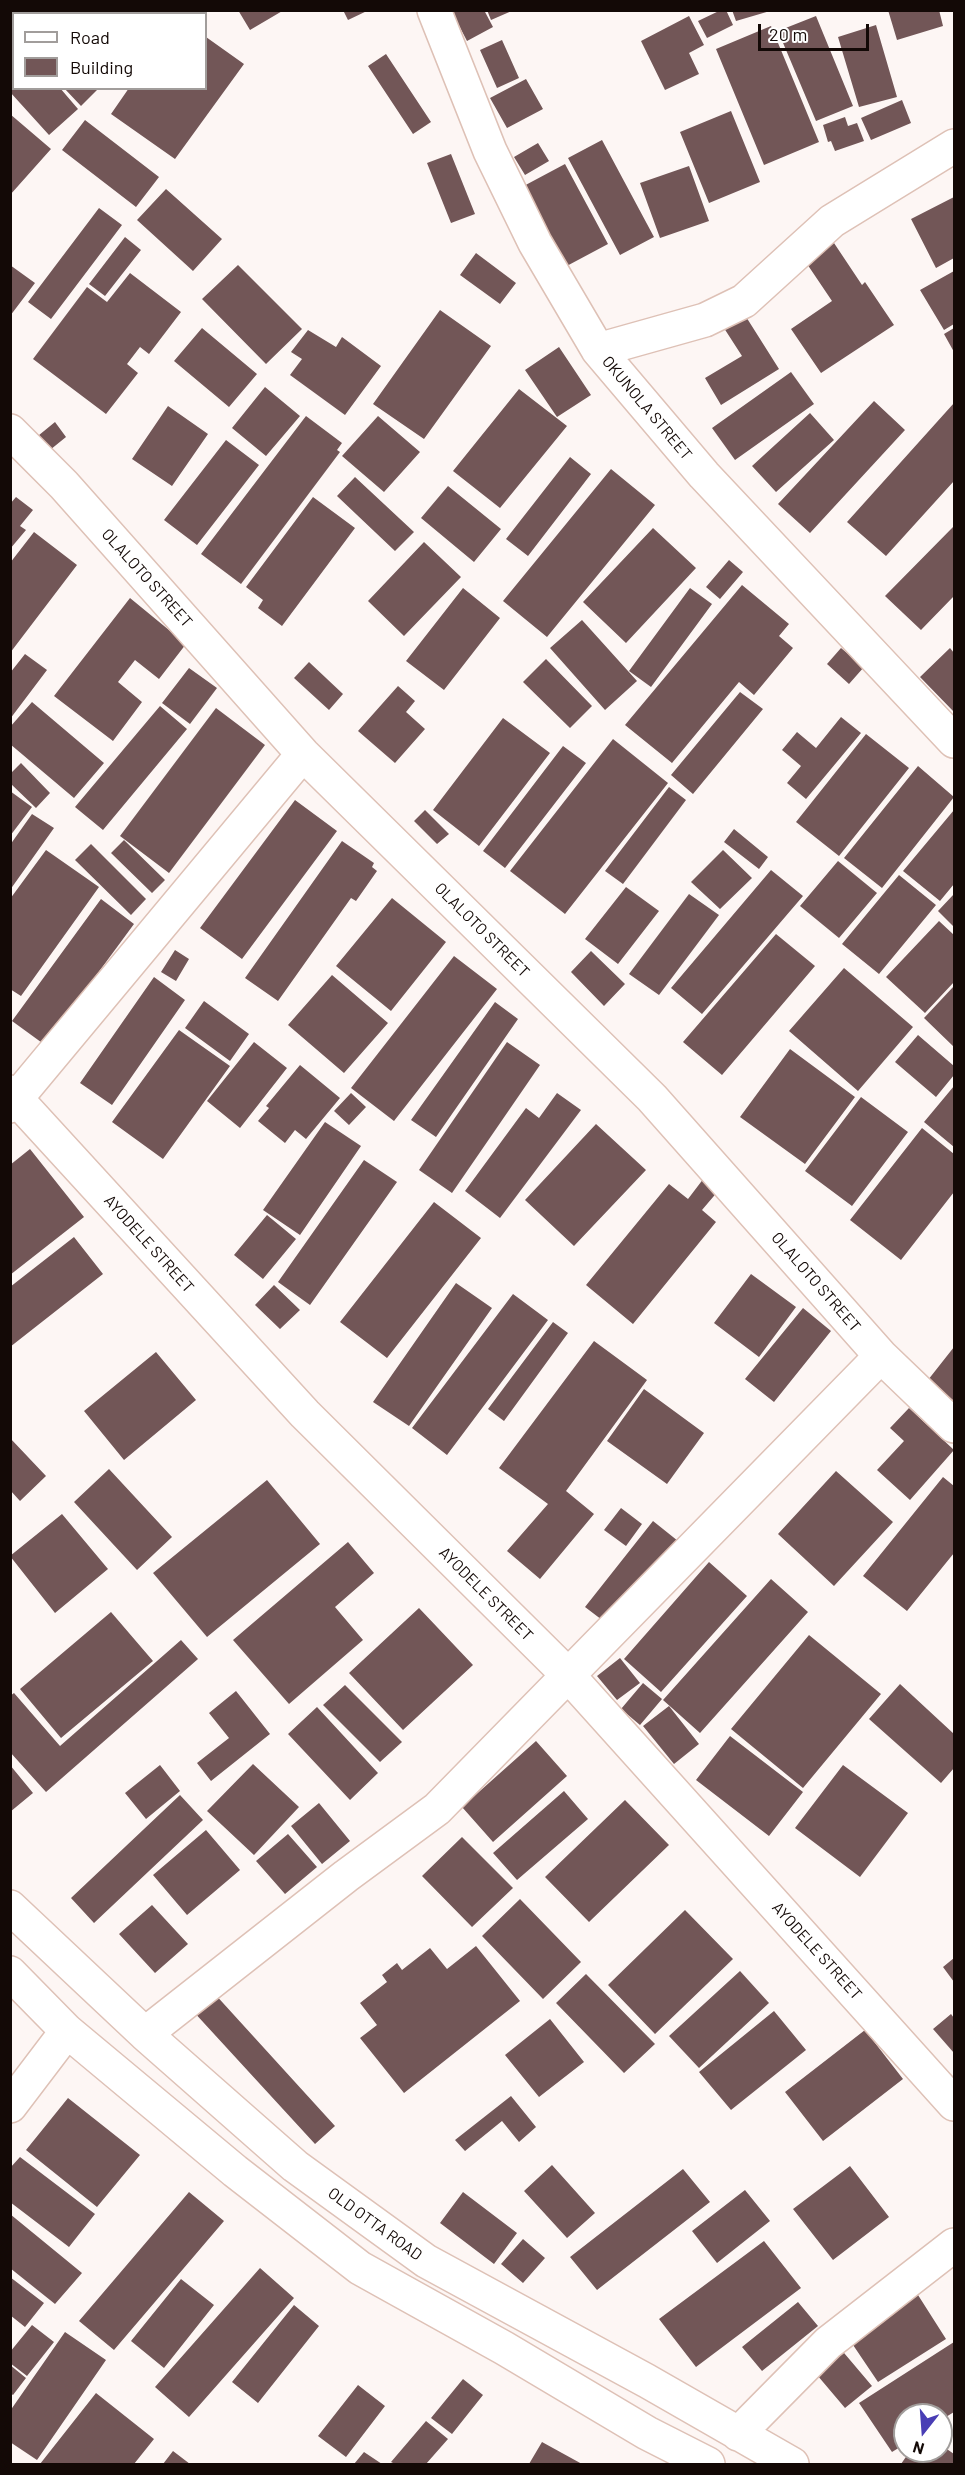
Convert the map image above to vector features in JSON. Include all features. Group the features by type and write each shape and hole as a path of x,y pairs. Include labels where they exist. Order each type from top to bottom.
{"street":[{"name":"OKUNOLA STREET","path":"434,10 490,151 535,243 598,350 704,475 954,741"},
{"path":"598,350 705,320 744,301 832,221 954,146"},
{"name":"OLALOTO STREET","path":"10,431 64,485 303,754 652,1098 881,1356 954,1426"},
{"path":"13,1099 303,754"},
{"name":"AYODELE STREET","path":"13,1099 304,1414 567,1674 954,2104"},
{"path":"145,2034 346,1876 437,1809 881,1356"},
{"name":"OLD OTTA ROAD","path":"10,1907 145,2034 295,2166 426,2261 647,2381 792,2464"},
{"path":"10,1973 67,2031 235,2171 360,2268 504,2348 647,2433 708,2464"},
{"path":"10,2106 67,2031"},
{"path":"738,2434 828,2343 954,2245"}],"building":[{"path":"87,10 160,10 158,12 89,12"},
{"path":"238,10 284,10 250,30"},
{"path":"343,10 369,10 348,20"},
{"path":"451,10 484,10 493,27 467,41"},
{"path":"487,10 514,10 491,20"},
{"path":"721,10 726,10 733,25 707,38 698,21"},
{"path":"732,10 770,10 770,11 736,21"},
{"path":"888,10 939,10 943,26 897,40"},
{"path":"689,16 704,45 689,53 699,74 665,90 641,41"},
{"path":"816,16 853,106 816,121 778,31"},
{"path":"876,25 897,97 859,107 838,37"},
{"path":"771,26 819,142 764,165 716,49"},
{"path":"12,32 12,69 10,66 10,33"},
{"path":"207,38 244,64 175,159 111,114 128,90 207,90"},
{"path":"502,40 519,78 497,88 480,50"},
{"path":"386,54 431,122 413,134 368,66"},
{"path":"12,71 12,90 62,90 78,109 49,135 10,92 10,72"},
{"path":"526,79 543,109 507,128 490,98"},
{"path":"66,90 97,90 81,106"},
{"path":"902,100 911,123 871,140 861,118"},
{"path":"731,111 760,182 709,203 680,132"},
{"path":"10,114 51,149 10,195"},
{"path":"845,117 848,126 857,123 864,141 835,151 831,141 828,142 823,125"},
{"path":"85,120 159,177 136,207 62,150"},
{"path":"602,140 654,237 620,255 568,158"},
{"path":"538,143 549,161 525,175 514,157"},
{"path":"451,154 475,214 451,223 427,163"},
{"path":"565,164 608,244 563,268 520,188"},
{"path":"689,166 709,221 660,238 640,183"},
{"path":"166,189 222,239 193,271 137,220"},
{"path":"954,197 954,258 936,268 911,219"},
{"path":"99,208 122,225 51,319 28,302"},
{"path":"125,237 141,250 105,296 89,284"},
{"path":"830,237 862,285 865,282 894,325 821,373 791,329 832,301 801,255"},
{"path":"476,253 516,283 500,304 460,275"},
{"path":"10,265 35,283 10,316"},
{"path":"238,265 302,329 266,364 202,299"},
{"path":"954,271 954,324 944,330 920,290"},
{"path":"130,273 181,312 149,354 140,347 127,364 138,373 106,414 33,359 87,287 107,302"},
{"path":"440,310 491,346 424,439 373,404"},
{"path":"743,312 779,369 721,405 705,378 742,356 722,325"},
{"path":"202,328 257,374 229,407 174,361"},
{"path":"954,328 954,352 944,334"},
{"path":"308,330 336,347 342,337 381,366 345,415 290,375 302,359 291,352"},
{"path":"559,347 591,395 557,417 525,370"},
{"path":"791,372 814,404 735,460 712,428"},
{"path":"265,387 300,416 266,456 232,428"},
{"path":"519,389 567,426 500,508 453,471"},
{"path":"874,401 905,430 810,533 778,504"},
{"path":"954,403 954,481 886,556 847,522"},
{"path":"168,406 208,434 172,486 132,459"},
{"path":"810,413 834,440 776,492 752,466"},
{"path":"306,416 342,443 337,450 340,452 241,584 201,554"},
{"path":"378,416 420,452 384,492 342,456"},
{"path":"55,422 66,437 45,454 33,440"},
{"path":"226,440 259,465 197,545 164,520"},
{"path":"570,457 591,474 528,556 506,539"},
{"path":"611,469 655,505 547,637 503,601"},
{"path":"355,477 414,532 395,551 337,496"},
{"path":"448,486 501,529 474,562 421,518"},
{"path":"16,497 33,510 20,526 26,530 10,549 10,504"},
{"path":"313,497 355,528 282,626 258,608 263,600 246,587"},
{"path":"954,526 954,596 921,630 885,596"},
{"path":"653,528 696,568 626,643 583,602"},
{"path":"34,532 77,565 10,653 10,563"},
{"path":"424,542 461,577 404,636 368,601"},
{"path":"729,560 743,572 720,599 706,587"},
{"path":"742,585 789,624 779,636 793,648 754,695 739,682 672,763 625,725"},
{"path":"463,588 500,618 444,690 406,661"},
{"path":"690,588 712,604 651,687 629,671"},
{"path":"130,598 186,644 159,679 135,660 118,682 142,702 113,741 54,696"},
{"path":"582,620 637,681 605,710 550,648"},
{"path":"841,648 864,667 849,684 827,664"},
{"path":"950,648 954,653 954,712 920,677"},
{"path":"25,654 47,670 10,719 10,673"},
{"path":"546,659 592,706 570,728 523,682"},
{"path":"309,662 343,694 329,710 294,678"},
{"path":"189,668 217,688 190,724 162,703"},
{"path":"398,686 415,701 406,712 425,729 395,763 358,731"},
{"path":"740,692 763,709 693,794 671,775"},
{"path":"32,702 104,763 74,798 10,744 10,727"},
{"path":"160,706 187,729 103,830 75,807"},
{"path":"216,708 265,745 169,873 120,836"},
{"path":"841,717 861,733 806,799 787,783 801,766 782,750 797,732 816,748"},
{"path":"503,718 550,753 479,846 433,810"},
{"path":"866,734 909,768 839,856 796,822"},
{"path":"613,739 668,783 565,914 510,871"},
{"path":"563,746 586,763 505,868 483,851"},
{"path":"21,763 50,793 36,808 10,783 10,774"},
{"path":"918,766 954,797 882,888 844,858"},
{"path":"669,787 686,800 623,884 605,871"},
{"path":"10,791 32,807 10,836"},
{"path":"295,800 337,831 242,959 200,928"},
{"path":"425,810 449,834 437,844 414,821"},
{"path":"954,810 954,884 940,901 903,871"},
{"path":"32,814 54,828 10,890 10,845"},
{"path":"734,829 768,857 759,869 724,842"},
{"path":"124,840 165,880 152,893 111,853"},
{"path":"342,841 374,863 372,867 377,871 356,901 351,898 278,1001 245,978"},
{"path":"91,844 146,899 131,915 75,860"},
{"path":"46,850 99,887 21,996 10,989 10,899"},
{"path":"723,850 752,878 720,909 691,882"},
{"path":"838,861 877,893 839,938 800,906"},
{"path":"771,870 803,896 702,1014 671,988"},
{"path":"899,875 936,905 879,974 842,944"},
{"path":"626,887 659,911 618,964 585,939"},
{"path":"689,894 719,915 659,995 629,974"},
{"path":"954,894 954,927 938,911"},
{"path":"392,898 446,942 391,1011 336,966"},
{"path":"101,899 134,924 45,1045 12,1021"},
{"path":"939,921 954,935 954,982 925,1013 886,977"},
{"path":"776,934 815,966 722,1075 683,1042"},
{"path":"175,950 189,959 176,981 161,972"},
{"path":"591,951 625,984 604,1006 571,972"},
{"path":"454,956 497,989 394,1121 351,1088"},
{"path":"844,968 913,1027 858,1091 789,1031"},
{"path":"332,975 388,1023 344,1073 288,1025"},
{"path":"154,977 185,1000 112,1105 80,1083"},
{"path":"954,986 954,1047 924,1018"},
{"path":"204,1001 249,1034 230,1061 185,1028"},
{"path":"495,1002 518,1019 436,1137 411,1120"},
{"path":"179,1030 230,1066 163,1159 112,1122"},
{"path":"918,1035 954,1066 954,1075 936,1097 895,1062"},
{"path":"254,1042 287,1068 240,1128 207,1101"},
{"path":"507,1042 540,1065 452,1193 419,1170"},
{"path":"790,1049 855,1097 805,1164 740,1117"},
{"path":"300,1065 340,1098 306,1139 295,1130 285,1143 258,1121 269,1108 266,1106"},
{"path":"954,1086 954,1147 924,1122"},
{"path":"351,1093 366,1107 349,1125 334,1111"},
{"path":"557,1093 581,1110 500,1218 465,1191 526,1108 539,1118"},
{"path":"861,1097 908,1132 852,1206 805,1171"},
{"path":"325,1122 361,1146 300,1235 263,1210"},
{"path":"596,1124 646,1170 574,1246 525,1200"},
{"path":"922,1128 954,1154 954,1192 901,1260 850,1220"},
{"path":"30,1149 84,1217 10,1275 10,1165"},
{"path":"364,1160 397,1182 310,1305 278,1282"},
{"path":"704,1178 719,1190 702,1210 716,1222 633,1324 586,1285 669,1184 688,1199"},
{"path":"434,1202 481,1238 387,1358 340,1322"},
{"path":"267,1215 296,1239 263,1279 234,1255"},
{"path":"74,1237 103,1274 10,1347 10,1287"},
{"path":"751,1274 796,1307 759,1357 714,1323"},
{"path":"456,1283 492,1308 409,1426 373,1402"},
{"path":"274,1285 300,1310 280,1329 255,1305"},
{"path":"513,1294 548,1320 447,1455 412,1428"},
{"path":"803,1308 831,1331 774,1402 745,1379"},
{"path":"553,1322 568,1333 504,1421 488,1409"},
{"path":"594,1341 647,1380 566,1491 594,1514 540,1579 507,1551 548,1504 499,1468"},
{"path":"954,1347 954,1401 928,1380"},
{"path":"156,1352 196,1400 124,1460 84,1411"},
{"path":"644,1389 704,1433 667,1484 607,1441"},
{"path":"909,1408 954,1450 910,1500 877,1470 904,1441 890,1428"},
{"path":"10,1438 46,1476 20,1501 10,1490"},
{"path":"109,1469 172,1537 137,1570 74,1502"},
{"path":"836,1471 893,1522 834,1586 778,1534"},
{"path":"943,1477 954,1486 954,1553 907,1611 863,1576"},
{"path":"267,1480 320,1544 207,1637 153,1573"},
{"path":"621,1508 642,1524 626,1546 604,1530"},
{"path":"62,1514 108,1569 55,1613 10,1556"},
{"path":"653,1521 678,1541 610,1626 585,1607"},
{"path":"348,1542 374,1573 335,1607 363,1640 289,1704 233,1640"},
{"path":"709,1562 747,1596 661,1692 624,1659"},
{"path":"771,1579 808,1612 700,1733 663,1700"},
{"path":"419,1608 473,1665 403,1730 349,1673"},
{"path":"111,1612 153,1661 61,1738 20,1689"},
{"path":"809,1635 881,1694 803,1788 731,1729"},
{"path":"181,1640 198,1659 46,1792 10,1752 10,1696 14,1693 60,1746"},
{"path":"620,1658 640,1683 617,1700 597,1676"},
{"path":"643,1683 662,1699 640,1725 621,1709"},
{"path":"900,1684 954,1734 954,1768 941,1783 869,1719"},
{"path":"345,1685 402,1742 380,1762 323,1705"},
{"path":"236,1691 270,1734 211,1781 197,1763 229,1738 209,1713"},
{"path":"669,1706 699,1744 674,1764 643,1726"},
{"path":"317,1707 378,1773 350,1800 288,1734"},
{"path":"730,1736 803,1792 769,1836 696,1780"},
{"path":"536,1741 567,1776 493,1842 462,1807"},
{"path":"253,1764 299,1807 254,1855 207,1811"},
{"path":"10,1765 33,1793 10,1812"},
{"path":"160,1765 180,1791 146,1819 125,1793"},
{"path":"843,1765 908,1813 860,1877 795,1828"},
{"path":"564,1791 588,1819 517,1880 493,1853"},
{"path":"180,1795 203,1820 94,1923 71,1898"},
{"path":"625,1800 669,1845 589,1922 545,1877"},
{"path":"319,1803 350,1841 322,1864 291,1826"},
{"path":"206,1830 240,1870 187,1915 153,1875"},
{"path":"288,1834 317,1867 285,1894 256,1861"},
{"path":"462,1837 513,1888 472,1927 422,1876"},
{"path":"520,1899 581,1962 543,1999 482,1936"},
{"path":"152,1905 188,1944 155,1973 119,1934"},
{"path":"685,1910 733,1959 655,2034 608,1985"},
{"path":"476,1946 520,2001 404,2093 360,2038 377,2025 360,2003 387,1982 382,1975 397,1963 402,1970 430,1948 447,1969"},
{"path":"954,1958 954,1982 943,1967"},
{"path":"740,1971 769,2003 699,2068 669,2036"},
{"path":"586,1974 655,2044 624,2073 556,2003"},
{"path":"213,1992 335,2126 315,2144 192,2010"},
{"path":"774,2011 806,2050 731,2110 699,2072"},
{"path":"951,2014 954,2018 954,2053 933,2029"},
{"path":"550,2019 584,2062 539,2097 505,2055"},
{"path":"865,2030 903,2079 823,2141 785,2092"},
{"path":"511,2096 536,2127 519,2142 502,2121 465,2151 455,2140"},
{"path":"68,2098 140,2155 97,2207 26,2150"},
{"path":"20,2157 95,2214 69,2247 10,2202 10,2168"},
{"path":"552,2165 595,2213 567,2238 524,2191"},
{"path":"850,2166 889,2217 833,2260 793,2209"},
{"path":"683,2169 710,2202 597,2290 570,2257"},
{"path":"745,2190 770,2221 717,2263 692,2231"},
{"path":"189,2192 224,2221 114,2350 79,2321"},
{"path":"463,2192 517,2233 494,2264 440,2223"},
{"path":"10,2214 82,2273 55,2304 10,2268"},
{"path":"523,2239 545,2258 523,2283 501,2264"},
{"path":"764,2241 801,2288 696,2367 659,2319"},
{"path":"260,2268 294,2298 189,2417 155,2387"},
{"path":"10,2277 44,2303 25,2327 10,2315"},
{"path":"181,2279 214,2305 164,2368 131,2341"},
{"path":"918,2295 946,2339 878,2382 849,2339"},
{"path":"798,2302 818,2326 762,2371 742,2347"},
{"path":"294,2305 319,2326 258,2403 232,2382"},
{"path":"32,2325 54,2342 27,2376 10,2363 10,2352"},
{"path":"65,2332 106,2360 37,2460 10,2442 10,2411"},
{"path":"954,2342 954,2412 953,2403 893,2403 893,2451 859,2403"},
{"path":"839,2347 872,2386 845,2408 812,2369"},
{"path":"10,2365 26,2378 13,2395 10,2393"},
{"path":"463,2379 483,2395 452,2434 431,2418"},
{"path":"358,2385 385,2406 346,2457 318,2436"},
{"path":"96,2393 154,2439 134,2464 40,2464"},
{"path":"426,2421 448,2439 426,2464 391,2462"},
{"path":"542,2442 582,2464 529,2464"},
{"path":"173,2451 190,2464 163,2464"},
{"path":"364,2452 382,2464 354,2464"},
{"path":"954,2454 954,2464 901,2464 953,2463"}]}
